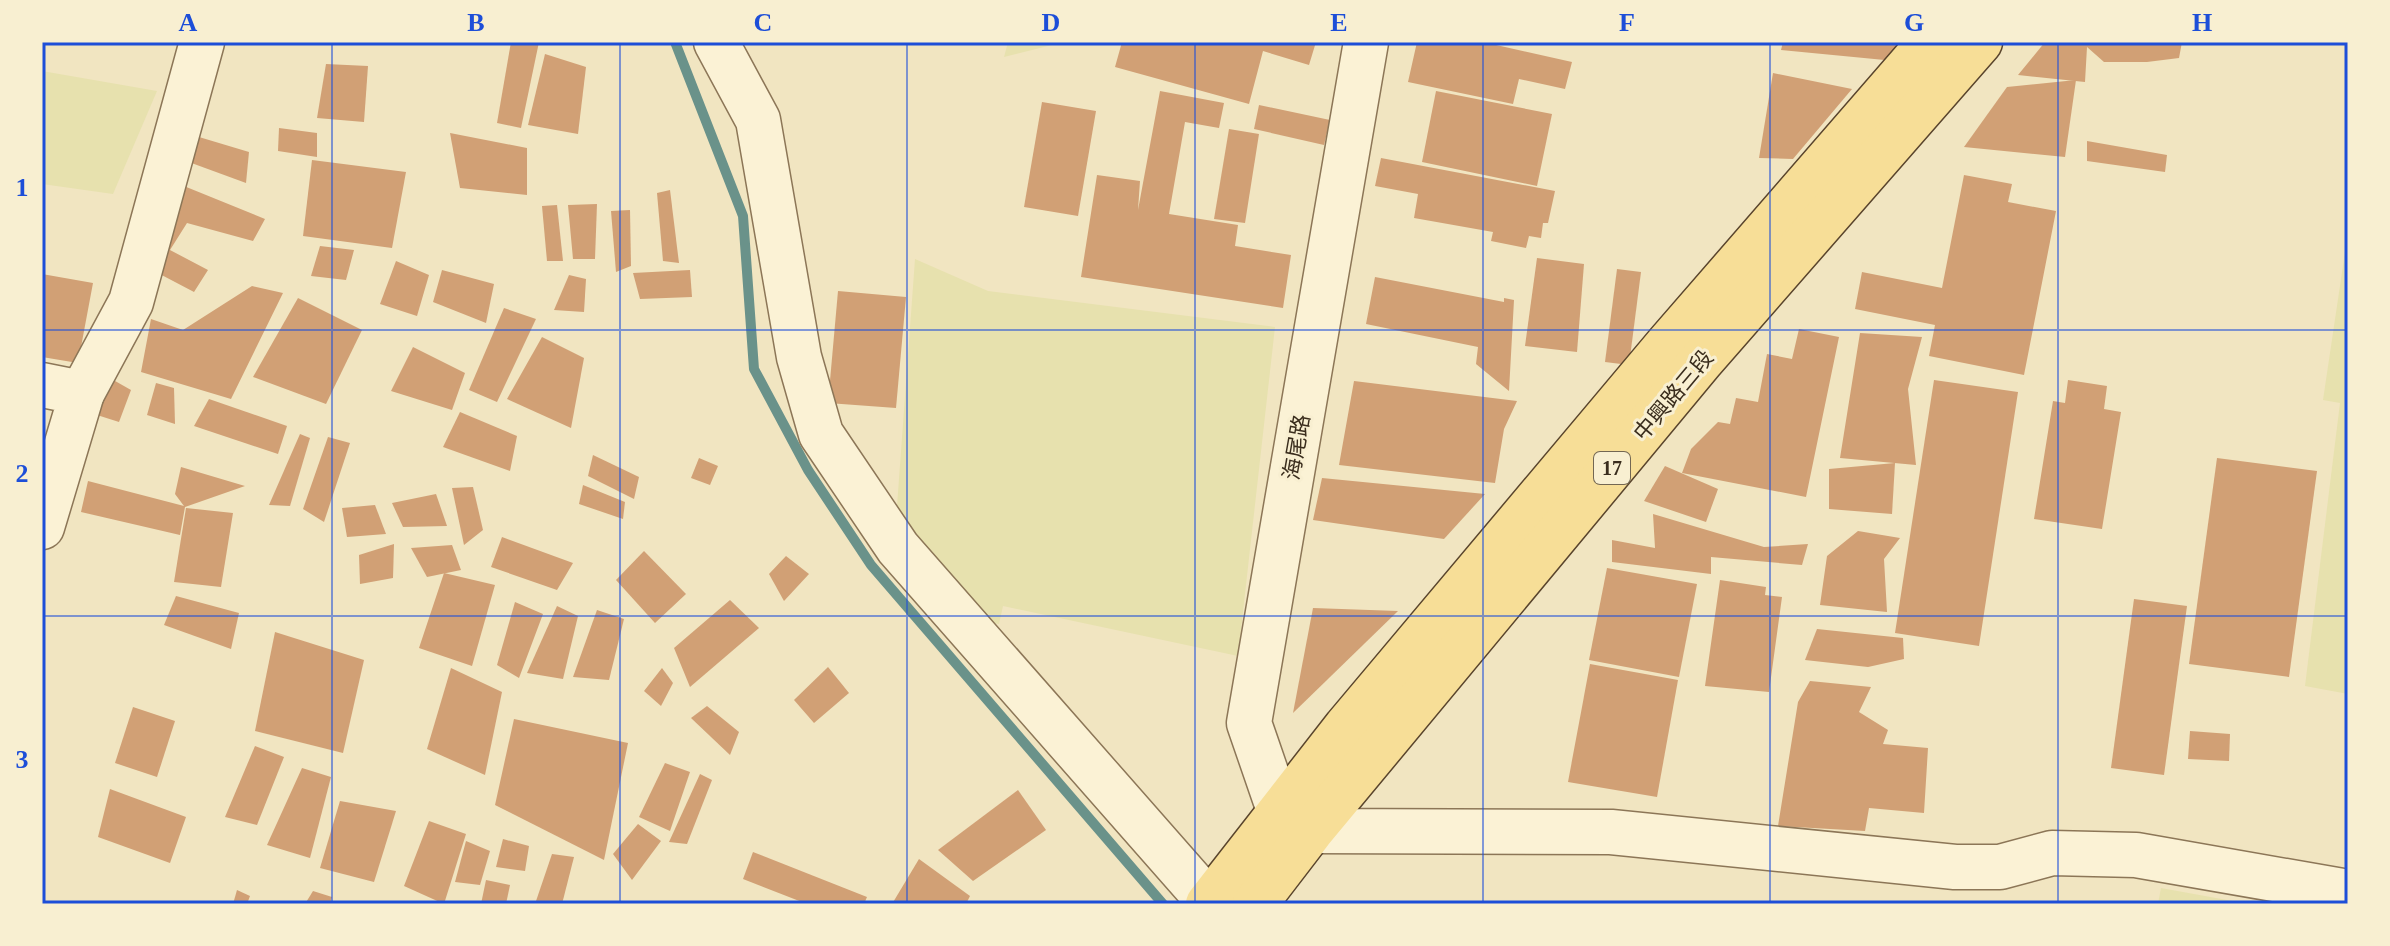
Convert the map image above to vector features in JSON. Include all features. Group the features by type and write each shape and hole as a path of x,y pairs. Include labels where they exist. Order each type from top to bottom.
{"main road":[{"name":"中興路三段","path":"1255,904 1346,727 1667,345 1930,42"},
{"name":"中興路三段","path":"1209,903 1296,822 1980,42"}],"street":[{"path":"42,527 62,389 131,302 202,42"},
{"path":"716,42 758,120 799,357 821,434 898,548 1209,903"},
{"name":"海尾路","path":"1296,822 1249,723 1366,42"},
{"path":"1296,822 1611,832 1955,867 2000,867 2052,853 2136,855 2348,892"}],"shaded area":[{"path":"1008,42 1064,42 1004,57"},
{"path":"42,71 157,91 113,194 42,184"},
{"path":"2348,232 2348,694 2305,686 2340,403 2323,400"},
{"path":"915,259 988,291 1275,327 1238,656 1003,606 999,624 971,620 896,520"},
{"path":"2161,888 2249,904 2158,904"}],"building":[{"path":"511,42 539,42 521,128 497,123"},
{"path":"1122,42 1316,42 1309,65 1263,51 1249,104 1115,67"},
{"path":"1417,42 1483,42 1572,62 1565,89 1519,79 1513,104 1408,82"},
{"path":"1783,42 1905,42 1895,61 1781,50"},
{"path":"2045,42 2182,42 2179,58 2147,62 2104,62 2087,47 2085,82 2018,75"},
{"path":"545,54 586,67 578,134 528,125"},
{"path":"326,64 368,66 364,122 317,118"},
{"path":"1773,73 1852,89 1793,159 1759,158"},
{"path":"2076,80 2065,157 1964,147 2007,87"},
{"path":"1160,91 1224,103 1219,128 1185,122 1169,214 1238,225 1235,246 1291,255 1283,308 1081,277 1097,175 1140,181 1138,210"},
{"path":"1436,91 1552,114 1537,186 1422,162"},
{"path":"1042,102 1096,111 1078,216 1024,207"},
{"path":"1259,105 1330,120 1324,145 1254,129"},
{"path":"279,128 317,133 317,157 278,151"},
{"path":"1229,129 1259,134 1245,223 1214,219"},
{"path":"450,133 527,148 527,195 460,188"},
{"path":"199,137 249,152 246,183 186,161"},
{"path":"2087,141 2167,155 2165,172 2087,161"},
{"path":"1381,158 1555,191 1548,223 1543,223 1541,238 1529,236 1526,248 1491,241 1493,232 1414,218 1418,194 1375,186"},
{"path":"312,160 406,172 392,248 303,236"},
{"path":"1964,175 2012,184 2008,202 2056,211 2024,375 1929,356 1935,325 1855,309 1862,272 1942,288"},
{"path":"174,182 265,219 253,241 187,223 170,250 208,270 194,292 135,261"},
{"path":"670,190 679,263 663,261 657,193"},
{"path":"597,204 595,259 573,259 568,205"},
{"path":"557,205 563,261 547,261 542,206"},
{"path":"630,210 631,266 616,272 611,211"},
{"path":"320,246 354,250 346,280 311,276"},
{"path":"1537,258 1584,264 1577,352 1525,346"},
{"path":"396,261 429,275 417,316 380,304"},
{"path":"1617,269 1641,272 1629,365 1605,362"},
{"path":"442,270 494,284 486,323 433,302"},
{"path":"690,270 692,297 640,299 633,273"},
{"path":"42,274 93,283 78,363 42,357"},
{"path":"569,275 586,279 584,312 554,310"},
{"path":"1375,277 1504,302 1504,298 1514,300 1509,391 1476,364 1478,347 1366,324"},
{"path":"252,286 283,293 231,399 141,372 151,319 183,330"},
{"path":"838,291 906,297 896,408 828,403"},
{"path":"298,298 362,330 326,404 253,377"},
{"path":"504,308 536,319 497,402 469,390"},
{"path":"1799,329 1839,337 1806,497 1682,473 1691,449 1718,422 1730,424 1736,398 1758,402 1767,354 1792,359"},
{"path":"1860,333 1922,337 1908,389 1916,465 1840,458"},
{"path":"542,337 584,358 571,428 507,399"},
{"path":"413,347 465,373 452,410 391,391"},
{"path":"108,377 131,390 119,422 97,415"},
{"path":"1934,380 2018,392 1979,646 1895,633"},
{"path":"2068,380 2107,386 2104,409 2121,412 2102,529 2034,519 2053,401 2065,403"},
{"path":"1354,381 1517,401 1504,429 1495,483 1339,465"},
{"path":"156,383 174,388 175,424 147,415"},
{"path":"209,399 287,426 278,454 194,426"},
{"path":"460,412 517,436 510,471 443,447"},
{"path":"300,434 310,438 290,506 269,505"},
{"path":"328,437 350,443 324,522 303,509"},
{"path":"593,455 639,477 634,499 588,476"},
{"path":"699,458 718,466 710,485 691,478"},
{"path":"2217,458 2317,471 2289,677 2189,664"},
{"path":"1895,463 1892,514 1829,509 1829,469"},
{"path":"1665,466 1718,489 1706,522 1644,501"},
{"path":"181,467 245,486 185,507 180,535 81,512 88,481 184,506 175,494"},
{"path":"1322,478 1485,494 1444,539 1313,520"},
{"path":"583,485 625,502 623,519 579,504"},
{"path":"473,487 483,530 464,545 452,488"},
{"path":"436,494 447,526 403,527 392,503"},
{"path":"375,505 386,534 347,537 342,508"},
{"path":"186,508 233,513 221,587 174,582"},
{"path":"1653,514 1764,547 1808,544 1802,565 1711,557 1711,574 1612,562 1612,540 1655,548"},
{"path":"1858,531 1900,538 1884,559 1887,612 1820,605 1827,556"},
{"path":"502,537 573,563 557,590 491,567"},
{"path":"394,544 393,578 360,584 359,555"},
{"path":"452,545 461,570 427,577 411,548"},
{"path":"644,551 686,594 655,623 616,580"},
{"path":"786,556 809,574 784,601 769,574"},
{"path":"1607,568 1697,584 1679,677 1589,660"},
{"path":"444,573 495,585 472,666 419,648"},
{"path":"1720,580 1766,587 1765,595 1782,597 1769,692 1705,686"},
{"path":"176,596 239,613 231,649 164,625"},
{"path":"2134,599 2187,606 2164,775 2111,768"},
{"path":"730,600 759,628 690,687 674,648"},
{"path":"515,602 543,614 519,678 497,665"},
{"path":"557,606 578,616 563,679 527,673"},
{"path":"1313,608 1398,611 1293,713"},
{"path":"597,610 624,619 609,680 573,677"},
{"path":"1817,629 1903,638 1904,659 1868,667 1805,660"},
{"path":"275,632 364,660 343,753 255,731"},
{"path":"1590,664 1678,680 1657,797 1568,782"},
{"path":"828,667 849,693 814,723 794,700"},
{"path":"451,668 502,692 485,775 427,749"},
{"path":"662,668 673,683 661,706 644,691"},
{"path":"1810,681 1871,687 1859,712 1888,730 1883,744 1928,748 1924,813 1869,808 1865,831 1778,826 1798,702"},
{"path":"707,706 739,732 730,755 691,718"},
{"path":"133,707 175,721 157,777 115,763"},
{"path":"514,719 628,743 604,860 495,805"},
{"path":"2190,731 2230,734 2229,761 2188,759"},
{"path":"255,746 284,757 257,825 225,817"},
{"path":"665,763 690,772 670,831 639,817"},
{"path":"302,768 331,777 310,858 267,845"},
{"path":"700,774 712,780 687,844 669,842"},
{"path":"110,789 186,817 170,863 98,837"},
{"path":"1018,790 1046,830 973,881 938,850"},
{"path":"340,801 396,811 374,882 320,868"},
{"path":"429,821 466,834 444,904 404,886"},
{"path":"638,824 661,841 632,880 613,854"},
{"path":"503,839 529,846 525,871 496,867"},
{"path":"466,841 490,851 480,885 455,882"},
{"path":"753,852 867,897 864,904 807,904 743,879"},
{"path":"552,854 574,857 562,904 535,904"},
{"path":"919,859 970,896 966,904 892,904"},
{"path":"486,880 510,885 506,904 481,904"},
{"path":"237,890 250,896 247,904 233,904"},
{"path":"313,891 332,897 330,904 305,904"}],"waterway":[{"path":"675,42 743,216 754,369 808,470 871,565 1163,904"}]}
